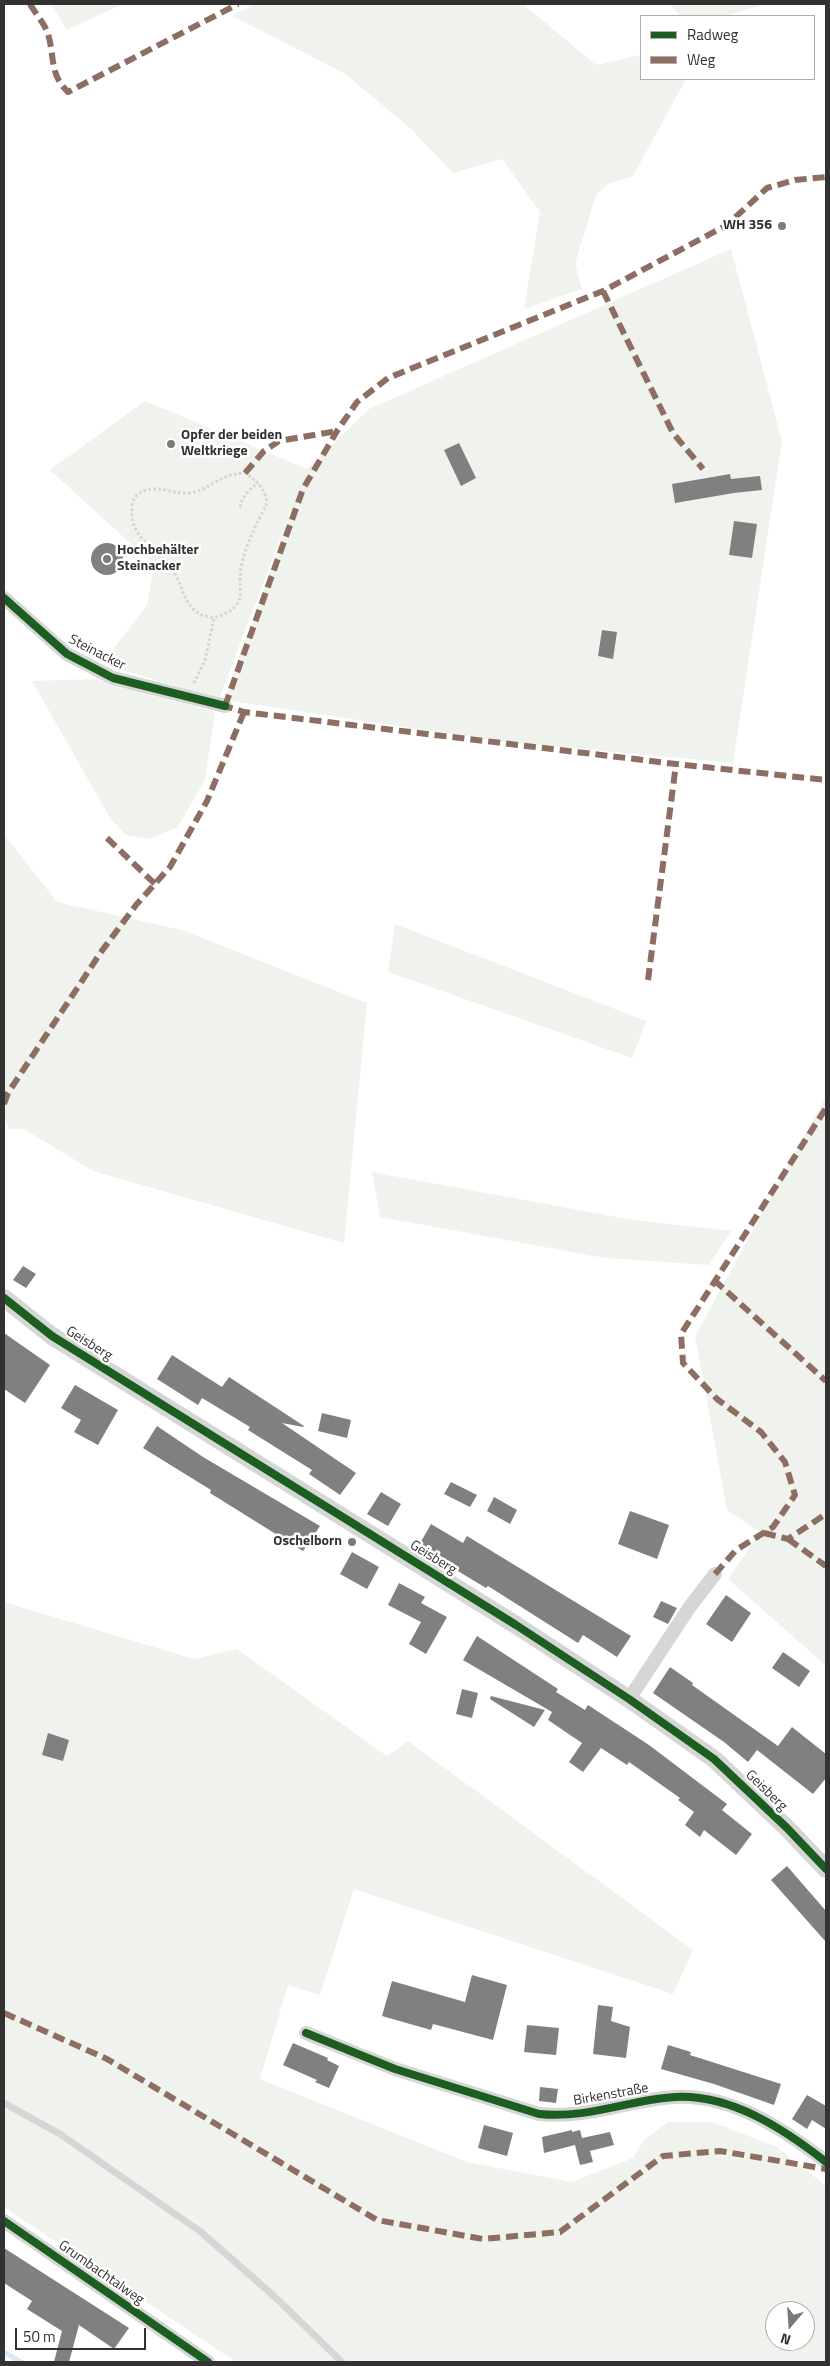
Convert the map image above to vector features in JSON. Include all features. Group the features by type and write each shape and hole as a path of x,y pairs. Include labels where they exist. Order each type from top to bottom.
{"street":[{"name":"Steinacker","path":"4,598 67,654 113,678 224,706"},
{"name":"Geisberg","path":"4,1298 52,1336 516,1625 629,1699 714,1759 787,1828 826,1869"},
{"path":"629,1699 689,1608 715,1574"},
{"name":"Birkenstraße","path":"306,2033 395,2069 539,2114 560,2116 586,2114 674,2097 704,2098 736,2107 758,2117 789,2134 826,2162"},
{"name":"Grumbachtalweg","path":"4,2221 208,2362"}],"lane":[{"path":"4,2103 68,2139 201,2232 276,2297 342,2362"}],"path":[{"path":"245,473 258,483 265,494 266,503 243,562 240,576 241,596 237,605 230,611 214,618 201,617 190,607 171,568 139,536 131,518 132,503 137,496 146,490 156,488 186,493 201,491 223,476 245,473"},
{"path":"240,507 248,490 258,483"},
{"path":"196,680 208,651 214,618"}],"shaded area":[{"path":"51,4 123,4 67,30"},
{"path":"254,4 523,4 596,65 640,55 640,80 685,80 633,176 608,184 596,195 575,264 582,289 524,309 540,212 502,159 453,173 410,128 344,73 232,16"},
{"path":"671,4 765,4 728,15 678,15"},
{"path":"731,249 782,441 733,763 505,742 224,700 292,508 219,699 102,664 147,605 154,565 50,470 145,401 307,469 369,409"},
{"path":"95,679 215,712 205,780 178,827 150,839 126,835 110,818 32,681"},
{"path":"4,834 57,902 182,930 367,1003 344,1243 93,1171 24,1129 10,1129 4,1119"},
{"path":"395,924 646,1021 632,1058 388,972"},
{"path":"826,1096 826,1666 728,1579 760,1532 727,1510 695,1336"},
{"path":"372,1172 633,1220 731,1231 709,1265 605,1258 380,1217"},
{"path":"4,1602 194,1659 237,1649 387,1756 408,1741 693,1950 673,1994 354,1889 320,1995 288,1985 260,2079 467,2162 572,2182 633,2158 644,2140 668,2122 712,2122 777,2147 826,2186 826,2362 236,2362 4,2207"}],"building":[{"path":"459,443 476,478 461,486 444,450"},
{"path":"730,474 731,479 760,476 762,490 675,503 672,484"},
{"path":"734,521 757,524 752,558 729,555"},
{"name":"Hochbehälter Steinacker","path":"107,543 119,547 123,559 119,571 107,575 95,571 91,559 95,547"},
{"path":"602,630 617,632 613,659 598,656"},
{"path":"23,1266 36,1274 26,1288 13,1280"},
{"path":"4,1333 50,1365 25,1403 4,1389"},
{"path":"172,1355 222,1387 229,1377 304,1426 282,1423 356,1473 340,1495 309,1474 312,1470 248,1430 250,1427 202,1398 198,1405 157,1379"},
{"path":"75,1385 118,1410 98,1445 74,1432 81,1420 61,1408"},
{"path":"322,1413 351,1420 347,1438 318,1431"},
{"path":"157,1426 203,1457 320,1526 303,1551 210,1493 211,1490 143,1448"},
{"path":"451,1482 477,1495 470,1507 444,1494"},
{"path":"381,1492 401,1504 388,1526 367,1514"},
{"path":"494,1497 517,1510 510,1524 487,1511"},
{"path":"630,1511 669,1525 657,1559 618,1544"},
{"path":"431,1524 463,1543 467,1536 631,1636 617,1657 583,1635 578,1643 488,1586 486,1588 418,1547"},
{"path":"352,1552 379,1567 367,1589 340,1574"},
{"path":"399,1583 425,1597 421,1603 447,1617 426,1654 409,1644 421,1622 388,1605"},
{"path":"726,1595 751,1613 732,1642 706,1624"},
{"path":"661,1601 677,1608 668,1624 653,1617"},
{"path":"477,1636 558,1689 556,1692 585,1710 588,1705 649,1745 727,1804 722,1810 752,1834 736,1855 704,1830 700,1837 685,1825 694,1812 678,1800 680,1798 629,1762 627,1765 601,1748 583,1772 569,1762 582,1743 548,1720 552,1712 463,1660"},
{"path":"783,1652 810,1671 799,1687 772,1668"},
{"path":"670,1667 693,1683 692,1685 778,1746 792,1727 826,1754 826,1778 813,1794 757,1750 748,1762 724,1742 653,1693"},
{"path":"462,1689 478,1693 472,1718 456,1714"},
{"path":"491,1696 545,1710 534,1727 490,1699"},
{"path":"48,1733 69,1740 63,1761 42,1755"},
{"path":"787,1866 826,1911 826,1942 771,1880"},
{"path":"472,1975 507,1985 493,2040 433,2024 431,2030 382,2016 392,1981 465,2002"},
{"path":"598,2005 613,2007 611,2021 630,2027 626,2058 593,2054"},
{"path":"527,2025 559,2028 556,2055 524,2052"},
{"path":"293,2043 328,2058 327,2060 339,2066 329,2088 315,2082 317,2080 283,2065"},
{"path":"668,2045 691,2052 690,2055 781,2084 774,2105 714,2084 661,2069"},
{"path":"540,2087 558,2089 556,2103 539,2101"},
{"path":"807,2095 826,2106 826,2129 812,2120 807,2129 792,2119"},
{"path":"484,2125 513,2133 507,2156 478,2148"},
{"path":"572,2130 572,2132 580,2130 582,2138 610,2132 614,2145 590,2151 593,2162 580,2165 575,2145 544,2153 542,2137"},
{"path":"4,2248 129,2328 114,2349 79,2325 69,2362 54,2362 62,2331 27,2309 32,2301 4,2283"}],"waterway":[{"path":"4,2352 21,2362"}],"marked path":[{"path":"30,4 47,30 55,72 68,92 238,4"},
{"path":"225,706 303,489 337,431 357,402 388,378 603,291 727,225 767,188 795,180 826,177"},
{"path":"603,291 673,433 703,469"},
{"path":"245,473 264,451 279,441 337,431"},
{"path":"221,705 244,712 676,764 826,780"},
{"path":"4,1104 8,1093 101,952 136,905 170,867 207,801 244,712"},
{"path":"648,980 676,764"},
{"path":"107,838 155,884"},
{"path":"715,1574 736,1550 773,1527 795,1495 785,1462 761,1432 717,1399 683,1363 681,1334 826,1108"},
{"path":"714,1280 826,1381"},
{"path":"764,1533 788,1539 826,1514"},
{"path":"788,1539 826,1566"},
{"path":"4,2013 107,2059 377,2220 483,2239 560,2232 663,2156 720,2151 826,2169"}],"cycle path":[{"path":"4,598 67,654 113,678 225,706"},
{"path":"4,1298 52,1336 516,1625 629,1699 714,1759 787,1828 826,1869"},
{"path":"306,2033 395,2069 539,2114 575,2114 675,2097 716,2101 756,2116 775,2126 826,2162"},
{"path":"4,2221 208,2362"}],"place":[{"name":"WH 356","path":"782,226"},
{"name":"Opfer der beiden Weltkriege","path":"171,444"},
{"name":"Hochbehälter Steinacker","path":"107,559"},
{"name":"Oschelborn","path":"352,1542"}]}
